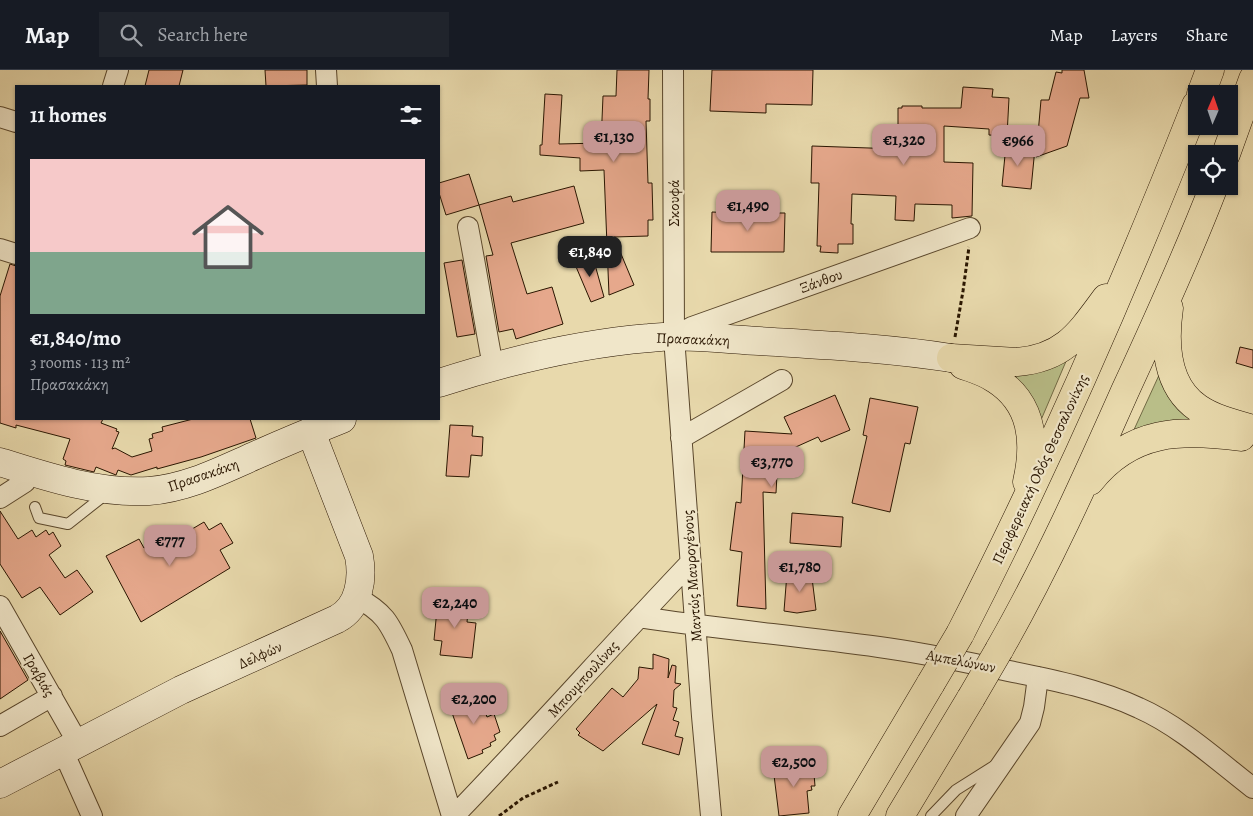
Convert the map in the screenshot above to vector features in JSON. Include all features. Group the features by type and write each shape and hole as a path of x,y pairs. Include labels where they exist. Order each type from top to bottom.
{"highway":[{"path":"1204,85 1210,70"},
{"path":"1229,145 1253,79"},
{"name":"Περιφερειακή Οδός Θεσσαλονίκης","path":"852,816 960,634 1016,522 1096,348 1188,124"},
{"path":"900,816 971,698 1034,587 1077,498 1210,195"},
{"path":"951,358 1017,362 1036,359 1057,351 1079,335 1131,263"},
{"path":"1176,276 1170,304 1167,336 1168,357 1183,394 1198,408 1222,419 1253,429"},
{"path":"951,358 984,373 1002,384 1020,403 1029,421 1031,449 1029,472 1016,522"},
{"path":"1077,498 1097,472 1116,457 1145,439 1184,432 1253,438"}],"street":[{"path":"114,85 118,70"},
{"path":"326,70 327,85"},
{"name":"Σκουφά","path":"673,70 674,337"},
{"path":"0,117 15,122"},
{"path":"468,227 494,366"},
{"name":"Ξάνθου","path":"674,337 692,327 970,228"},
{"path":"0,249 15,254"},
{"name":"Πρασακάκη","path":"440,383 494,366 555,352 590,345 648,338 674,337 879,348 951,358"},
{"name":"Μαντώς Μαυρογένους","path":"674,337 711,816"},
{"path":"681,438 782,380"},
{"name":"Πρασακάκη","path":"0,462 98,488 137,491 162,489 193,482 300,429 338,420"},
{"name":"Δελφών","path":"0,784 181,690 338,619 349,610 356,598 361,574 359,556 300,429"},
{"path":"0,498 25,482 29,470"},
{"name":"Μπουμπουλίνας","path":"453,816 540,727 691,562"},
{"path":"356,598 382,614 391,627 402,650 453,816"},
{"name":"Γραβιάς","path":"0,606 52,696 71,747 92,816"},
{"name":"Αμπελώνων","path":"639,617 879,646 940,656 1038,677 1094,692 1154,715 1253,788"},
{"path":"966,816 1030,723 1038,677"},
{"path":"0,726 52,696"}],"lane":[{"path":"35,507 39,518 68,524 101,498"},
{"path":"931,816 956,790 1006,759"}],"path":[{"path":"951,358 966,276 970,228"},
{"path":"499,816 523,798 558,782"}],"green space":[{"path":"1067,359 1041,420 1004,371"},
{"path":"1160,373 1199,419 1132,434"}],"building":[{"path":"149,70 183,70 179,85 145,85"},
{"path":"265,70 307,70 307,85 266,85"},
{"path":"617,70 649,70 648,99 650,99 650,121 646,121 648,183 652,183 653,220 648,220 648,236 614,237 634,285 609,295 604,170 580,171 580,158 540,155 540,145 542,145 545,94 562,95 559,144 601,143 603,96 616,96"},
{"path":"712,70 813,70 812,105 766,104 766,113 710,111"},
{"path":"1062,70 1084,70 1089,98 1080,98 1067,146 1036,157 1041,100 1049,100 1056,72 1062,73"},
{"path":"963,87 993,89 992,97 1009,98 1007,136 989,135 989,129 944,126 944,162 973,163 972,216 952,218 952,205 915,204 914,221 895,220 896,196 852,194 851,224 853,224 853,244 838,244 838,253 820,252 821,246 817,246 819,183 811,183 812,146 898,149 898,108 902,108 902,106 922,106 922,108 961,108"},
{"path":"1006,145 1035,148 1031,189 1002,186"},
{"path":"469,174 479,205 446,215 440,196 440,183"},
{"path":"574,186 584,223 511,243 527,294 552,287 563,324 516,339 513,329 499,332 486,256 493,255 479,205 511,196 513,202"},
{"path":"735,210 762,210 762,213 785,213 784,252 711,252 712,212 735,213"},
{"path":"592,254 604,297 591,302 574,262"},
{"path":"462,260 475,334 457,337 444,263"},
{"path":"10,264 15,266 15,420 102,420 101,423 117,429 116,431 119,432 112,449 115,448 132,457 152,451 149,439 153,438 152,434 163,431 162,427 189,420 250,420 256,438 201,457 131,475 118,470 116,475 96,467 94,472 65,465 66,461 63,459 70,439 16,425 16,428 0,423 0,296"},
{"path":"1240,347 1253,350 1253,368 1236,363"},
{"path":"835,395 850,430 821,442 818,437 778,455 776,493 763,492 766,609 737,606 742,552 730,550 736,502 741,503 745,431 792,434 784,417"},
{"path":"870,398 918,407 910,444 905,443 890,512 852,503 867,436 863,435"},
{"path":"450,425 473,426 472,436 483,437 482,456 471,455 469,477 446,476"},
{"path":"0,511 18,539 32,530 36,537 46,530 49,535 53,532 61,546 49,555 65,578 77,570 93,592 60,615 40,587 22,598 0,564"},
{"path":"792,513 843,517 841,547 790,543"},
{"path":"204,522 209,530 221,523 233,543 220,550 230,568 141,622 106,556 139,539 144,548 178,528 182,535"},
{"path":"811,570 816,610 797,613 784,611 787,573"},
{"path":"438,599 469,603 467,622 476,623 472,658 440,655 442,641 434,640"},
{"path":"0,631 28,680 0,699"},
{"path":"653,654 669,659 668,678 672,665 676,666 675,683 681,684 674,690 673,707 677,708 673,720 679,722 675,736 683,738 679,755 642,744 657,704 603,751 578,735 580,733 576,729 612,688 623,697 638,679 639,667 653,669"},
{"path":"479,694 487,717 494,714 500,732 494,735 496,740 490,743 491,746 482,750 483,753 468,759 449,704"},
{"path":"813,762 815,786 811,786 812,790 807,791 809,813 779,816 773,767"}]}
